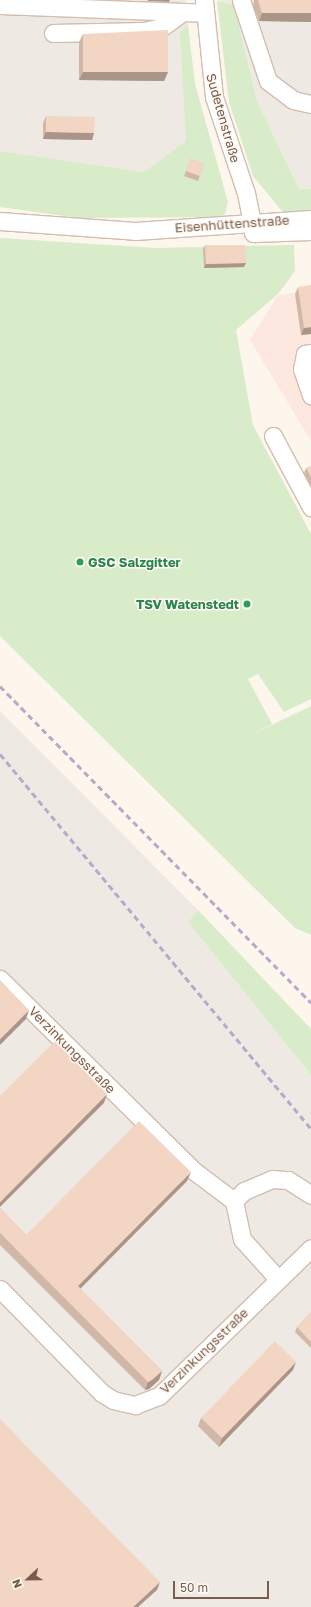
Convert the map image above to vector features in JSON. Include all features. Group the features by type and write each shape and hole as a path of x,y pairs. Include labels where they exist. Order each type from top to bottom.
{"street":[{"path":"241,0 268,81 293,100 311,104"},
{"path":"0,5 28,2 181,13 204,7"},
{"name":"Sudetenstraße","path":"204,7 214,97 254,228"},
{"path":"53,33 144,31 162,27 181,13"},
{"name":"Eisenhüttenstraße","path":"254,228 311,219"},
{"name":"Eisenhüttenstraße","path":"0,221 153,230 254,228 311,231"},
{"path":"311,353 305,354 302,369 311,395"},
{"path":"273,436 311,507"},
{"name":"Verzinkungsstraße","path":"0,979 194,1171 234,1201"},
{"path":"278,1279 242,1239 234,1201 244,1191 272,1179 288,1180 311,1195"},
{"name":"Verzinkungsstraße","path":"0,1289 102,1393 113,1400 135,1405 159,1396 311,1248"}],"shaded area":[{"path":"0,0 186,0 193,83 206,139 144,172 0,151"},
{"path":"217,0 311,0 311,189 299,189 257,101 234,6"},
{"path":"311,291 311,441 250,340 278,295"},
{"path":"0,711 198,910 188,922 311,1075 311,1607 0,1607"}],"green space":[{"path":"217,1 234,5 257,101 299,189 311,189 311,216 286,216 253,176 229,102"},
{"path":"188,25 195,84 228,202 224,217 79,218 0,207 0,151 144,172 186,141 180,32"},
{"name":"GSC Salzgitter","path":"0,238 156,248 294,245 295,271 278,294 236,330 253,425 311,534 311,699 284,712 258,674 248,679 272,724 249,736 311,706 311,935 295,928 0,636"},
{"path":"198,910 311,1029 311,1075 188,922"}],"building":[{"path":"258,0 311,0 311,13 262,13"},
{"path":"168,30 168,72 83,72 83,34"},
{"path":"46,116 95,117 94,133 46,132"},
{"path":"191,159 204,164 200,176 186,171"},
{"path":"205,245 245,245 246,263 206,264"},
{"path":"311,285 311,327 304,328 298,287"},
{"path":"311,467 311,477 306,468"},
{"path":"0,980 29,1010 0,1039"},
{"path":"55,1041 107,1094 0,1202 0,1096"},
{"path":"139,1121 191,1172 78,1286 162,1371 148,1382 0,1233 0,1208 26,1235"},
{"path":"311,1312 311,1342 297,1327"},
{"path":"275,1341 296,1362 222,1438 201,1418"},
{"path":"0,1419 160,1582 133,1607 0,1607"}],"railway":[{"path":"0,686 311,1003"},
{"path":"0,754 311,1129"}],"place":[{"name":"GSC Salzgitter","path":"80,562"},
{"name":"TSV Watenstedt","path":"247,604"}]}
